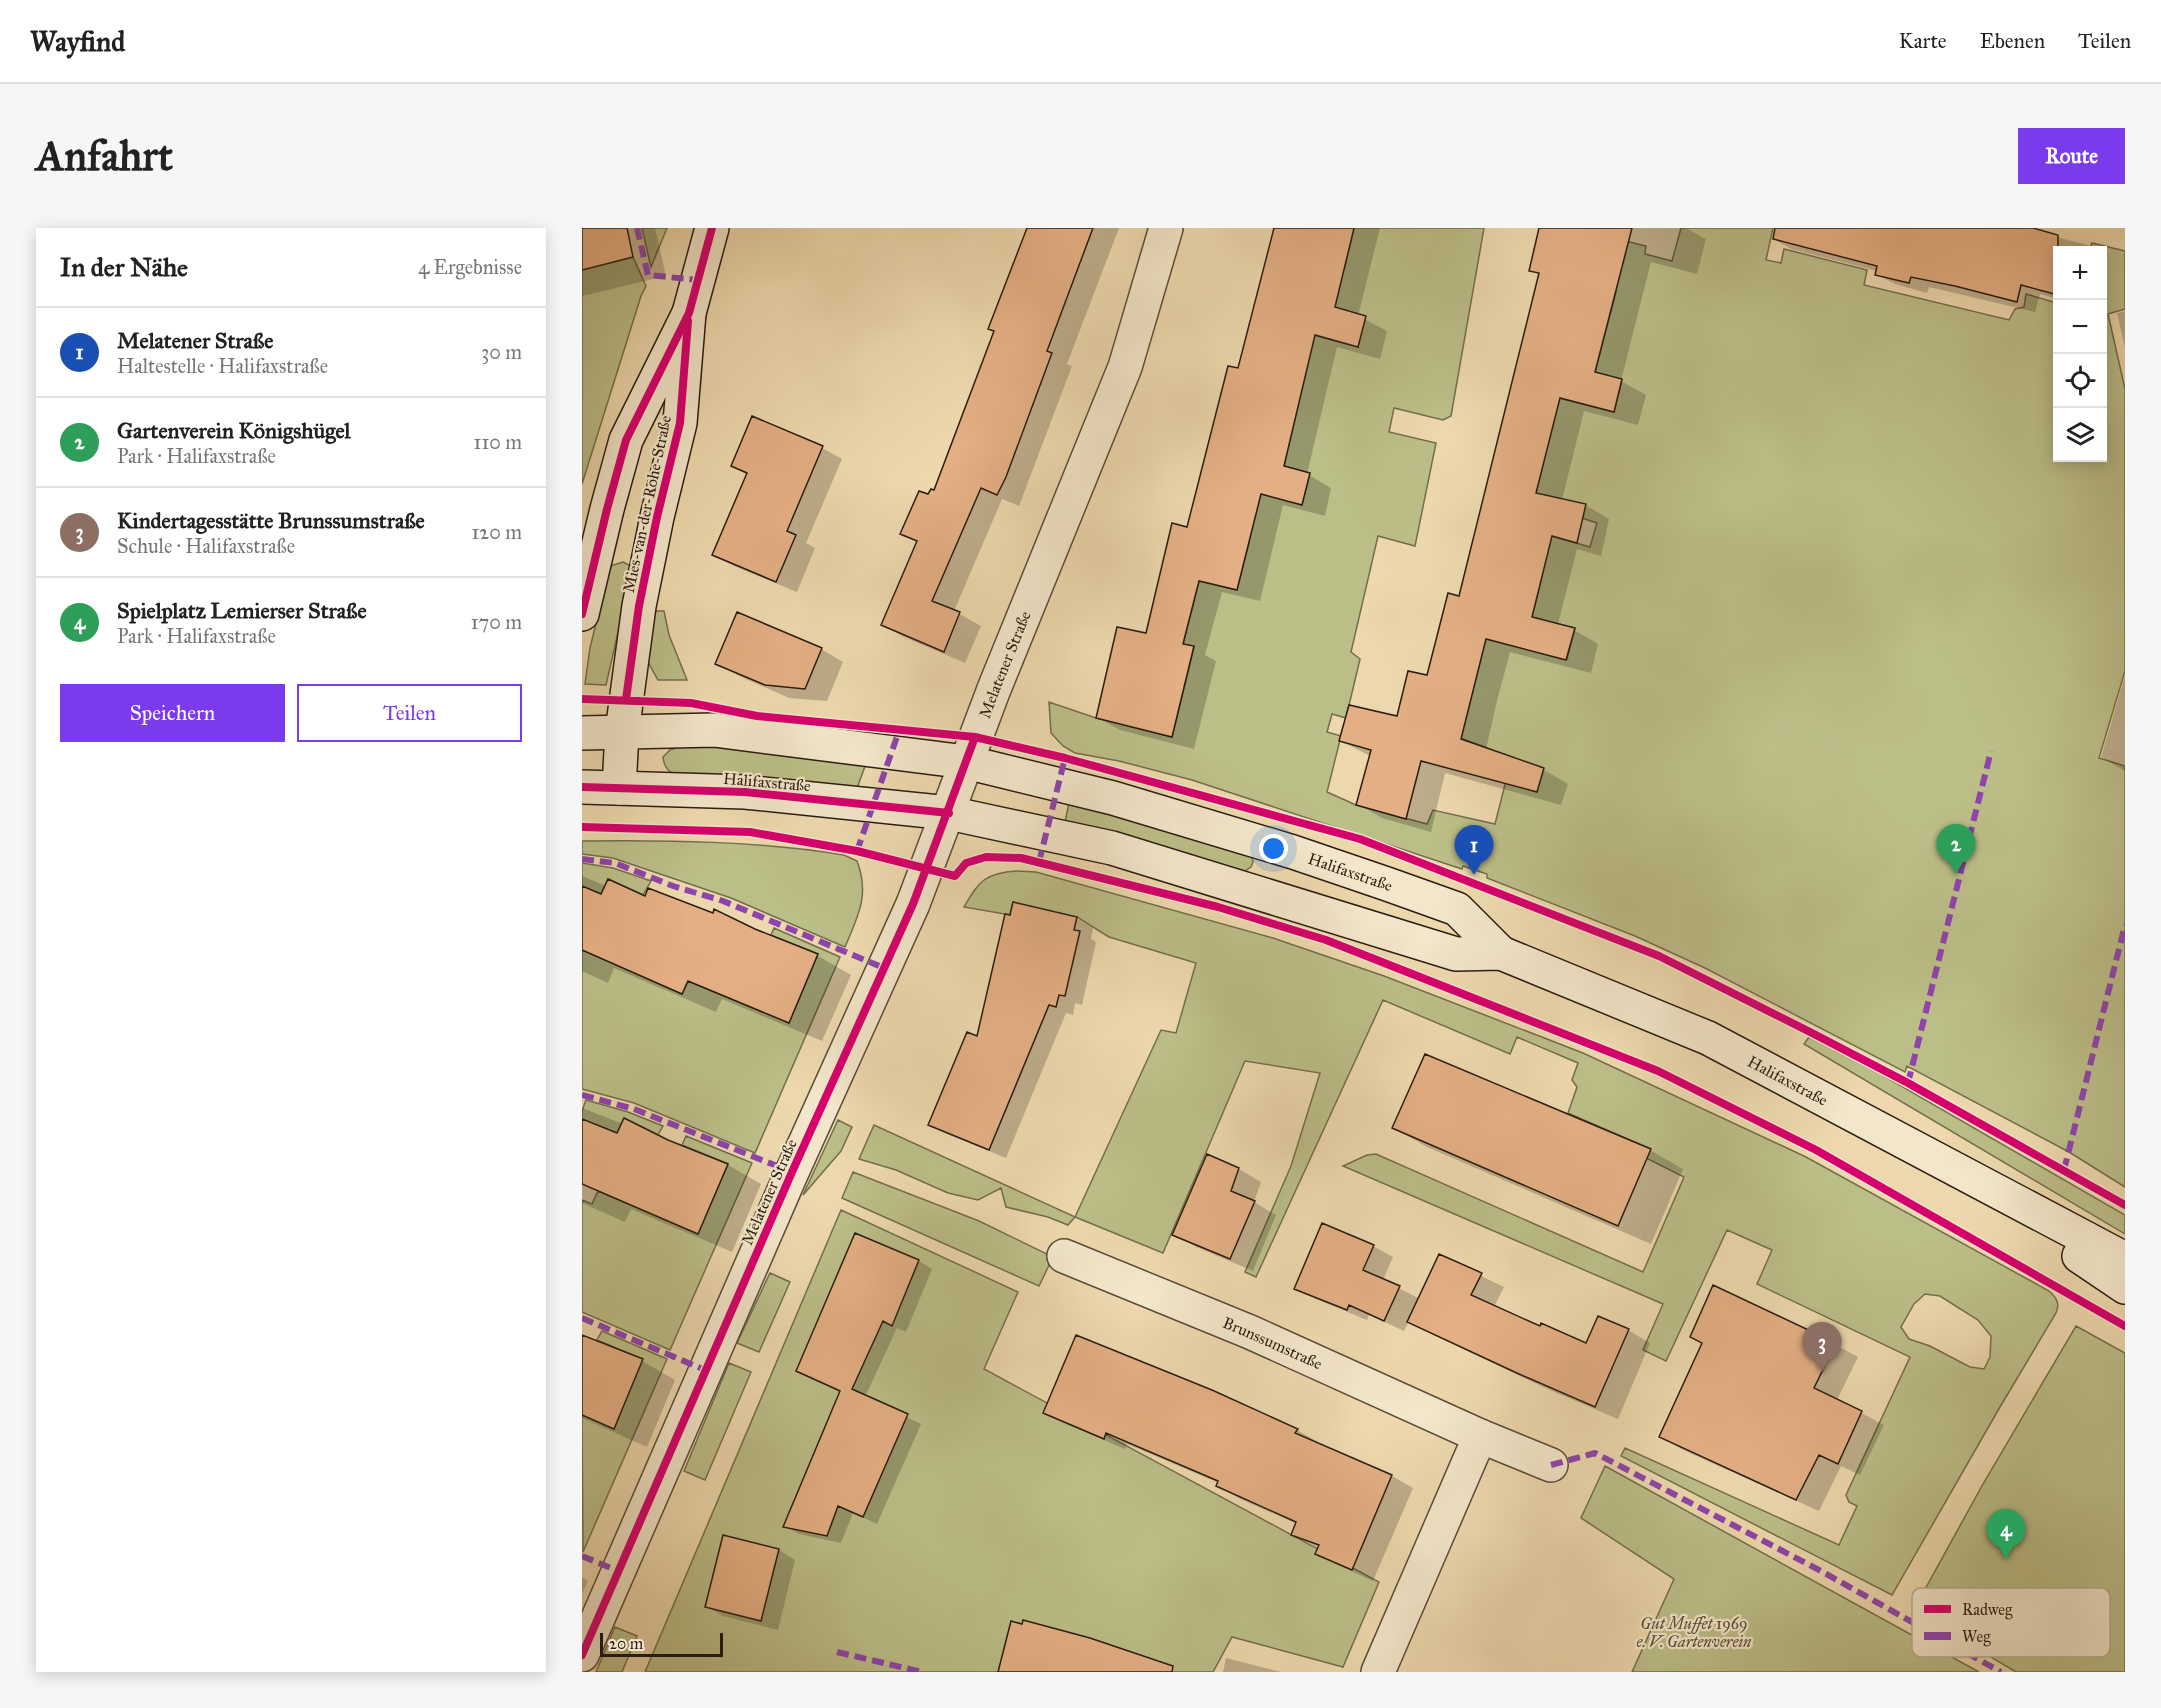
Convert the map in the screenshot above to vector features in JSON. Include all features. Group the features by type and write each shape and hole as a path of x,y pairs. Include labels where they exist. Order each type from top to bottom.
{"street":[{"name":"Mies-van-der-Rohe-Straße","path":"619,788 622,732 639,606 657,517 680,423 689,313 712,228"},
{"name":"Melatener Straße","path":"582,1655 792,1172 914,904 966,762 1125,367 1166,228"},
{"name":"Mies-van-der-Rohe-Straße","path":"582,614 626,440 689,313"},
{"name":"Halifaxstraße","path":"582,733 714,730 966,762 1113,798 1293,852 1387,884 1456,909 1500,953 1708,1038 2125,1259"},
{"name":"Halifaxstraße","path":"582,787 745,792 949,813 1112,848 1456,954 1500,953"},
{"name":"Halifaxstraße","path":"1938,1160 2125,1287"},
{"name":"Brunssumstraße","path":"1064,1256 1250,1332 1551,1466"},
{"path":"1378,1672 1480,1436"}],"green space":[{"path":"642,228 667,228 651,267"},
{"path":"1354,228 1484,228 1451,416 1443,420 1394,408 1389,432 1436,443 1415,546 1378,536 1351,652 1360,659 1346,718 1332,714 1327,732 1341,736 1327,792 1356,805 1427,824 1433,810 1495,824 1512,757 1460,738 1485,638 1567,659 1575,628 1532,617 1541,580 1519,575 1531,530 1590,547 1597,523 1582,518 1536,493 1559,398 1614,412 1622,380 1595,372 1616,292 1601,235 1646,246 1645,254 1672,261 1681,228 1773,228 1766,260 1781,263 1784,249 1867,270 1864,285 2009,320 2015,309 2024,307 2026,294 2053,302 2053,462 2107,462 2107,247 2125,251 2125,309 2108,314 2125,389 2125,671 2099,758 2125,766 2125,1187 2069,1152 1907,1066 1905,1072 1705,968 1635,936 1487,878 1487,874 1463,866 1462,869 1192,780 1119,761 1075,753 1063,746 1051,733 1049,702 1096,718 1172,737 1194,647 1183,644 1199,581 1237,589 1249,543 1250,491 1302,504 1310,473 1284,466 1310,334 1358,347 1332,306"},
{"path":"633,257 646,286 582,484 582,270"},
{"path":"623,562 629,565 632,571 606,685 585,684 590,648 610,566"},
{"path":"650,611 664,611 669,635 687,680 658,680 648,662"},
{"path":"682,746 719,747 867,761 857,788 676,775 666,768 663,757 670,750"},
{"path":"1069,803 1251,853 1253,862 1251,867 1245,871 1065,822"},
{"path":"582,841 713,842 812,850 844,855 857,861 862,884 861,905 845,947 731,898 613,858 582,854"},
{"path":"582,863 613,868 651,881 643,895 608,879 601,894 582,886"},
{"path":"1006,872 1036,872 1273,938 1384,976 1583,1053 1806,1157 2049,1291 2057,1301 2056,1313 1892,1595 1621,1456 1625,1448 1839,1545 1857,1506 1849,1502 1846,1495 1910,1357 1757,1284 1772,1250 1727,1230 1666,1361 1643,1350 1663,1304 1343,1166 1367,1155 1376,1154 1643,1272 1684,1177 1646,1158 1650,1149 1568,1113 1577,1087 1572,1080 1578,1063 1517,1037 1510,1054 1383,1000 1256,1277 1245,1272 1291,1166 1320,1073 1245,1061 1163,1253 1075,1217 1161,1030 1176,1033 1196,963 1109,937 1077,917 1013,902 1010,915 964,907 984,880","holes":["1925,1294 1940,1296 1978,1320 1991,1336 1990,1357 1984,1369 1970,1367 1930,1346 1909,1339 1901,1327 1914,1304"]},
{"path":"774,928 840,957 755,1153 634,1103 582,1089 582,950 682,994 688,981 789,1023 818,954 771,935"},
{"path":"1809,1037 1884,1076 2125,1215 2125,1234 1804,1044"},
{"path":"586,1100 628,1112 663,1126 658,1135 624,1118 617,1133 582,1119"},
{"path":"838,1120 852,1127 841,1151 803,1195"},
{"path":"874,1125 1075,1217 1068,1225 1048,1217 1006,1207 1001,1188 978,1200 948,1193 896,1170 859,1159"},
{"path":"686,1136 752,1163 670,1350 582,1312 582,1200 592,1204 598,1191 698,1234 728,1164 682,1145"},
{"path":"853,1172 979,1221 1053,1257 1039,1286 842,1198"},
{"path":"841,1210 1018,1292 984,1369 1379,1582 1343,1667 1232,1637 1213,1672 645,1672"},
{"path":"770,1273 790,1282 759,1352 737,1343"},
{"path":"2076,1326 2125,1353 2125,1672 2016,1672 1991,1657 2110,1657 2110,1588 1926,1588 1983,1484"},
{"path":"602,1331 667,1359 583,1552 582,1415 614,1429 642,1359 597,1340"},
{"path":"729,1363 751,1372 705,1480 684,1471"},
{"name":"Gut Muffet 1969 e. V. Gartenverein","path":"1605,1466 1912,1635 1912,1657 1952,1657 1979,1672 1632,1672 1674,1579 1581,1518"},
{"path":"615,1627 637,1636 622,1672 596,1672"}],"building":[{"path":"582,228 627,228 633,257 582,270"},
{"path":"1027,228 1093,228 1047,351 1052,353 1006,477 997,495 981,488 932,601 960,612 944,652 881,625 917,541 900,534 919,491 928,494 931,489 934,490 994,331 988,329"},
{"path":"1274,228 1354,228 1335,307 1366,316 1358,347 1315,335 1284,466 1310,473 1302,505 1261,494 1237,590 1199,581 1183,644 1194,646 1172,737 1096,718 1117,627 1146,633 1172,523 1187,527 1228,366 1238,368"},
{"path":"1539,228 1632,228 1595,372 1622,379 1614,412 1560,398 1536,493 1586,504 1577,543 1552,536 1532,617 1575,628 1566,660 1486,639 1461,739 1544,768 1537,792 1421,761 1406,819 1356,805 1371,750 1339,741 1349,705 1397,716 1408,671 1427,675 1448,593 1459,596 1539,273 1529,271"},
{"path":"1775,228 2033,228 2058,235 2058,246 2053,246 2053,294 2021,285 2017,302 1911,277 1909,283 1875,275 1877,266 1773,239"},
{"path":"752,416 823,446 787,531 796,535 776,582 712,555 747,473 731,466"},
{"path":"737,612 822,648 805,689 765,685 715,664"},
{"path":"608,879 645,896 648,888 713,913 714,909 755,929 818,954 789,1023 688,981 682,994 582,950 582,886 601,894"},
{"path":"1013,902 1077,917 1074,930 1080,931 1065,996 1059,995 1056,1007 1049,1005 989,1150 928,1125 967,1032 977,1036 1005,914 1010,915"},
{"path":"1425,1054 1651,1149 1618,1226 1392,1128"},
{"path":"624,1118 668,1140 728,1164 698,1234 582,1184 582,1119 617,1133"},
{"path":"1207,1154 1239,1168 1231,1191 1255,1201 1230,1259 1172,1235"},
{"path":"1322,1223 1374,1245 1363,1270 1400,1286 1384,1321 1349,1305 1347,1310 1294,1289"},
{"path":"855,1233 919,1260 892,1326 883,1321 852,1389 908,1414 863,1517 838,1506 827,1536 783,1527 840,1391 796,1371"},
{"path":"1439,1254 1482,1273 1471,1295 1540,1326 1541,1323 1586,1343 1598,1316 1629,1329 1595,1407 1407,1322"},
{"path":"1713,1285 1836,1343 1814,1388 1862,1411 1838,1464 1819,1455 1796,1500 1659,1437 1702,1343 1690,1337"},
{"path":"582,1335 643,1359 614,1429 582,1415"},
{"path":"1076,1335 1212,1390 1298,1429 1295,1433 1392,1475 1352,1570 1315,1554 1319,1545 1291,1535 1296,1522 1216,1486 1218,1481 1106,1433 1104,1439 1043,1413"},
{"path":"723,1535 779,1549 761,1621 705,1607"},
{"path":"1023,1620 1090,1638 1173,1666 1172,1672 998,1672 1011,1621 1022,1624"}],"marked path":[{"path":"637,228 648,275 698,280"},
{"path":"857,851 899,731"},
{"path":"1908,1083 1991,751"},
{"path":"1039,862 1065,758"},
{"path":"582,859 615,863 673,886 723,901 884,968"},
{"path":"2064,1170 2125,925"},
{"path":"582,1095 634,1109 792,1172"},
{"path":"582,1318 705,1370"},
{"path":"1551,1465 1595,1453 1821,1571 1912,1622"},
{"path":"582,1556 618,1571"},
{"path":"837,1652 922,1672"},
{"path":"1974,1657 2001,1672"}],"cycle path":[{"path":"582,614 626,440 689,313 712,228"},
{"path":"626,699 639,606 657,517 680,423 688,321"},
{"path":"582,699 691,703 757,716 975,737 1065,758 1360,839 1659,956 1908,1083 2125,1205"},
{"path":"582,1655 792,1172 913,904 975,737"},
{"path":"582,787 745,792 949,813"},
{"path":"582,827 750,832 857,851 955,876 966,863 986,857 1021,858 1218,907 1326,940 1658,1071 1816,1150 2125,1326"}],"place":[{"name":"Gartenverein Königshügel","path":"1956,874"},
{"name":"Melatener Straße","path":"1474,875"},
{"name":"Kindertagesstätte Brunssumstraße","path":"1822,1372"},
{"name":"Spielplatz Lemierser Straße","path":"2006,1559"}]}
